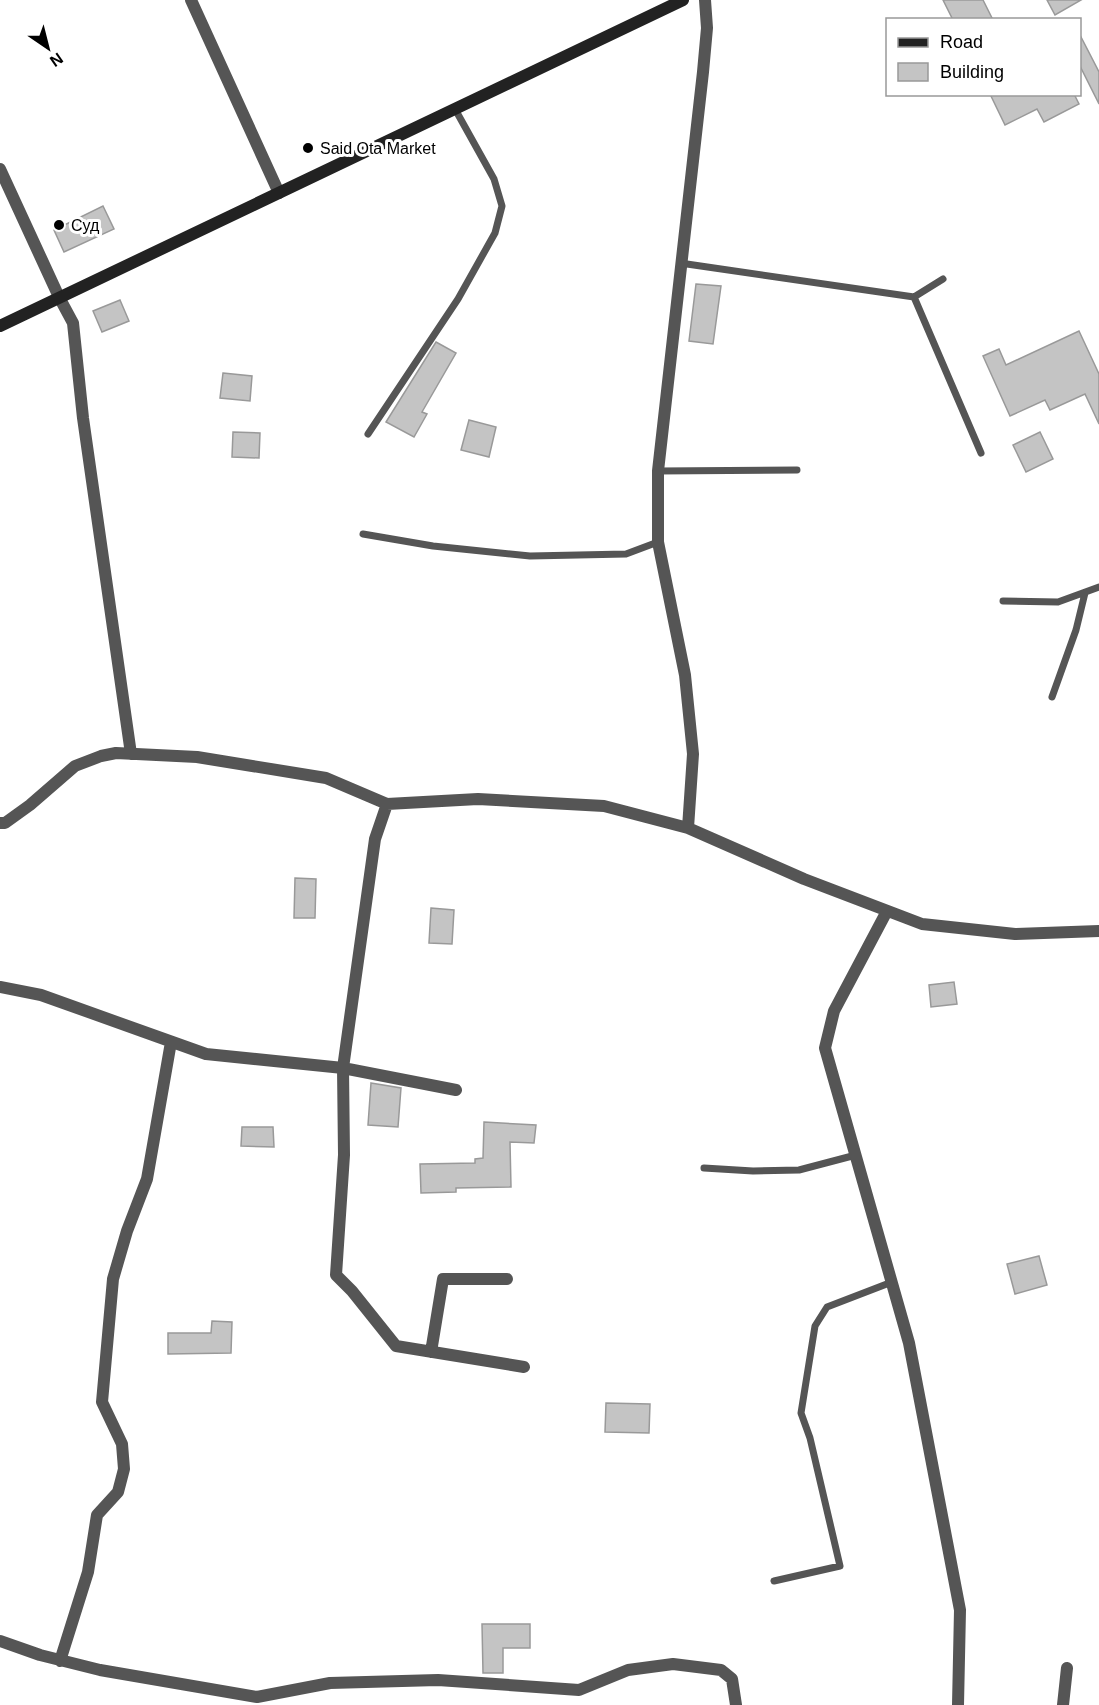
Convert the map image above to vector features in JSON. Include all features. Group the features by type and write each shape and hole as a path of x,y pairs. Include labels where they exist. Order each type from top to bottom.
{"main road":[{"path":"0,326 683,0"}],"street":[{"path":"688,828 693,754 685,675 658,542 658,471 704,61 707,28 705,0"},
{"path":"194,1 279,193"},
{"path":"0,169 73,323 82,418 131,754"},
{"path":"0,824 30,806 75,766 101,756 116,753 197,757 326,778 387,804 478,799 604,806 688,828 804,879 922,924 1004,933 1099,931"},
{"path":"387,804 375,839 343,1068 344,1155 336,1275 352,1291 396,1346 524,1367"},
{"path":"887,911 834,1011 825,1048 909,1343 960,1610 958,1705"},
{"path":"0,987 41,995 206,1054 343,1068 456,1090"},
{"path":"60,1661 88,1572 97,1515 118,1492 124,1469 122,1444 102,1402 113,1279 127,1232 147,1179 171,1042"},
{"path":"432,1352 442,1279 507,1279"},
{"path":"0,1641 40,1656 100,1670 257,1697 330,1683 438,1680 579,1690 628,1670 673,1664 721,1670 732,1679 736,1705"},
{"path":"1063,1705 1067,1668"}],"lane":[{"path":"368,434 458,299 495,233 502,206 494,179 455,109"},
{"path":"680,263 914,297 943,279"},
{"path":"914,297 981,453"},
{"path":"658,471 797,470"},
{"path":"363,534 433,546 530,556 626,554 658,542"},
{"path":"1003,601 1058,603 1099,587"},
{"path":"1052,697 1076,630 1085,593"},
{"path":"704,1168 753,1171 799,1170 856,1155"},
{"path":"774,1581 840,1566 810,1438 801,1413 815,1326 827,1307 892,1282"}],"building":[{"path":"943,0 983,0 992,18 952,18"},
{"path":"1047,0 1081,0 1055,15"},
{"path":"1081,37 1099,72 1099,104 1081,68"},
{"path":"991,96 1075,96 1079,104 1044,122 1037,109 1005,125"},
{"path":"103,206 114,229 64,252 54,230"},
{"path":"696,284 721,286 713,344 689,341"},
{"path":"120,300 129,321 102,332 93,311"},
{"path":"1079,331 1099,374 1099,424 1085,394 1050,410 1045,400 1010,416 983,356 999,349 1006,365"},
{"path":"436,342 456,353 422,412 427,414 414,437 386,422"},
{"path":"223,373 252,376 250,401 220,398"},
{"path":"469,420 496,427 489,457 461,450"},
{"path":"233,432 260,433 259,458 232,457"},
{"path":"1040,432 1053,459 1026,472 1013,445"},
{"path":"295,878 316,879 315,918 294,918"},
{"path":"431,908 454,910 452,944 429,943"},
{"path":"954,982 957,1004 931,1007 929,985"},
{"path":"371,1083 401,1088 398,1127 368,1125"},
{"path":"484,1122 536,1125 534,1143 510,1142 511,1187 456,1188 456,1192 421,1193 420,1164 475,1163 475,1159 483,1158"},
{"path":"242,1127 273,1127 274,1147 241,1146"},
{"path":"1039,1256 1047,1285 1015,1294 1007,1264"},
{"path":"212,1321 232,1322 231,1353 168,1354 168,1333 211,1333"},
{"path":"606,1403 650,1404 649,1433 605,1432"},
{"path":"482,1624 530,1624 530,1648 503,1648 503,1673 483,1673"}],"place":[{"name":"Said Ota Market","path":"308,148"},
{"name":"Суд","path":"59,225"}]}
